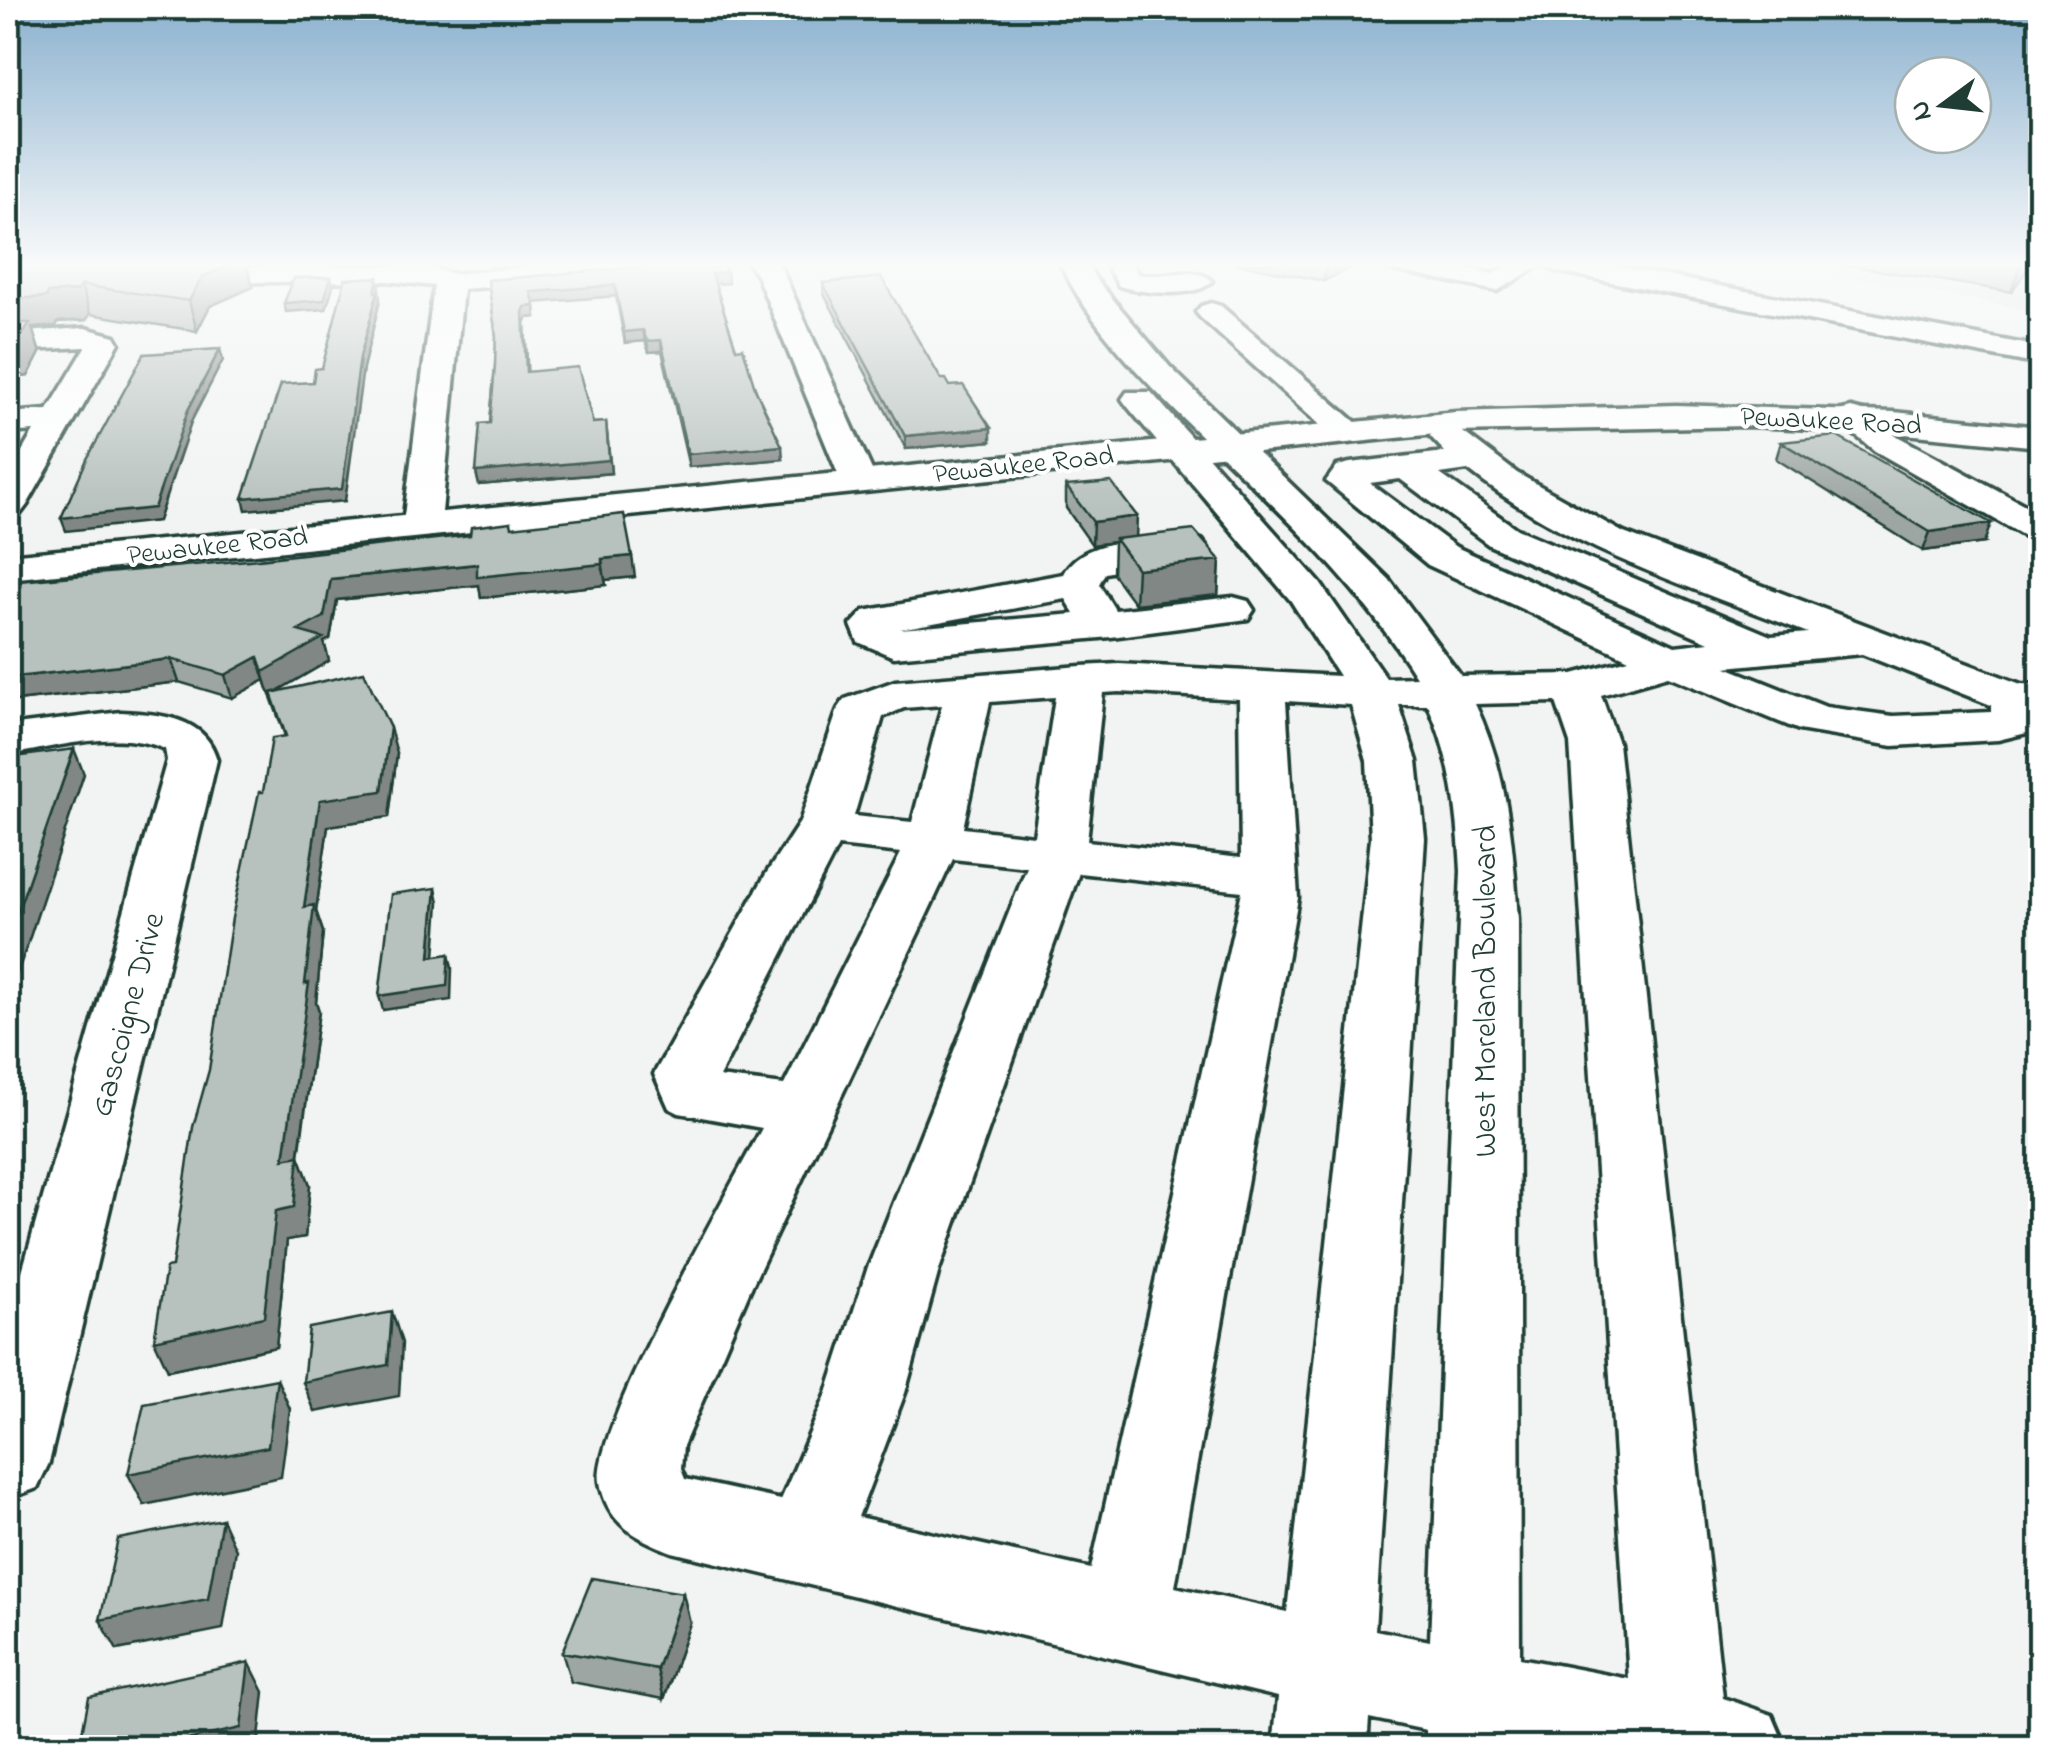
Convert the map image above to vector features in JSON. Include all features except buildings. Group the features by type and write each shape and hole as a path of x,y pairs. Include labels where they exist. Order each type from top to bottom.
{"street":[{"path":"8,505 99,345"},
{"path":"422,523 440,345"},
{"path":"800,345 858,479"},
{"name":"West Moreland Boulevard","path":"1107,345 1132,390 1203,445"},
{"name":"West Moreland Boulevard","path":"1134,345 1166,383 1203,445 1271,529 1309,600 1344,644 1382,720 1396,781 1398,838 1324,1706"},
{"path":"1248,345 1346,431"},
{"path":"1982,345 2040,356"},
{"name":"Pewaukee Road","path":"8,566 1434,424 1604,415 1851,418 2040,438"},
{"path":"8,423 59,418"},
{"path":"1851,418 1886,444 2040,529"},
{"path":"1434,424 1472,459 1610,540 1787,607 2027,713"},
{"path":"1472,459 1350,474 1344,481 1442,556 1670,661 1816,720 1893,731 2027,713"},
{"path":"1406,467 1503,537 1760,648"},
{"path":"804,1111 702,1098 692,1092 686,1074 793,874 822,828 862,709 895,695 976,642 1078,584 1088,565 1271,529"},
{"name":"West Moreland Boulevard","path":"1271,529 1399,616 1446,690 1480,784 1490,919 1473,1720"},
{"path":"805,1543 866,1393 903,1270 1058,856 1100,619 1078,584"},
{"path":"976,642 1096,652 1238,610 1309,600"},
{"path":"1096,652 1136,678 1370,692 1576,688 1670,661 1760,648 1862,641"},
{"path":"976,642 933,843 712,1292 643,1446 640,1488 655,1508 1125,1617 1324,1706 1709,1741 1594,743 1576,688"},
{"path":"1125,1617 1266,917 1269,878 1262,686"},
{"name":"Gascoigne Drive","path":"8,740 89,730 151,728 188,743 192,760 8,1463"},
{"path":"822,828 1269,878"}]}
